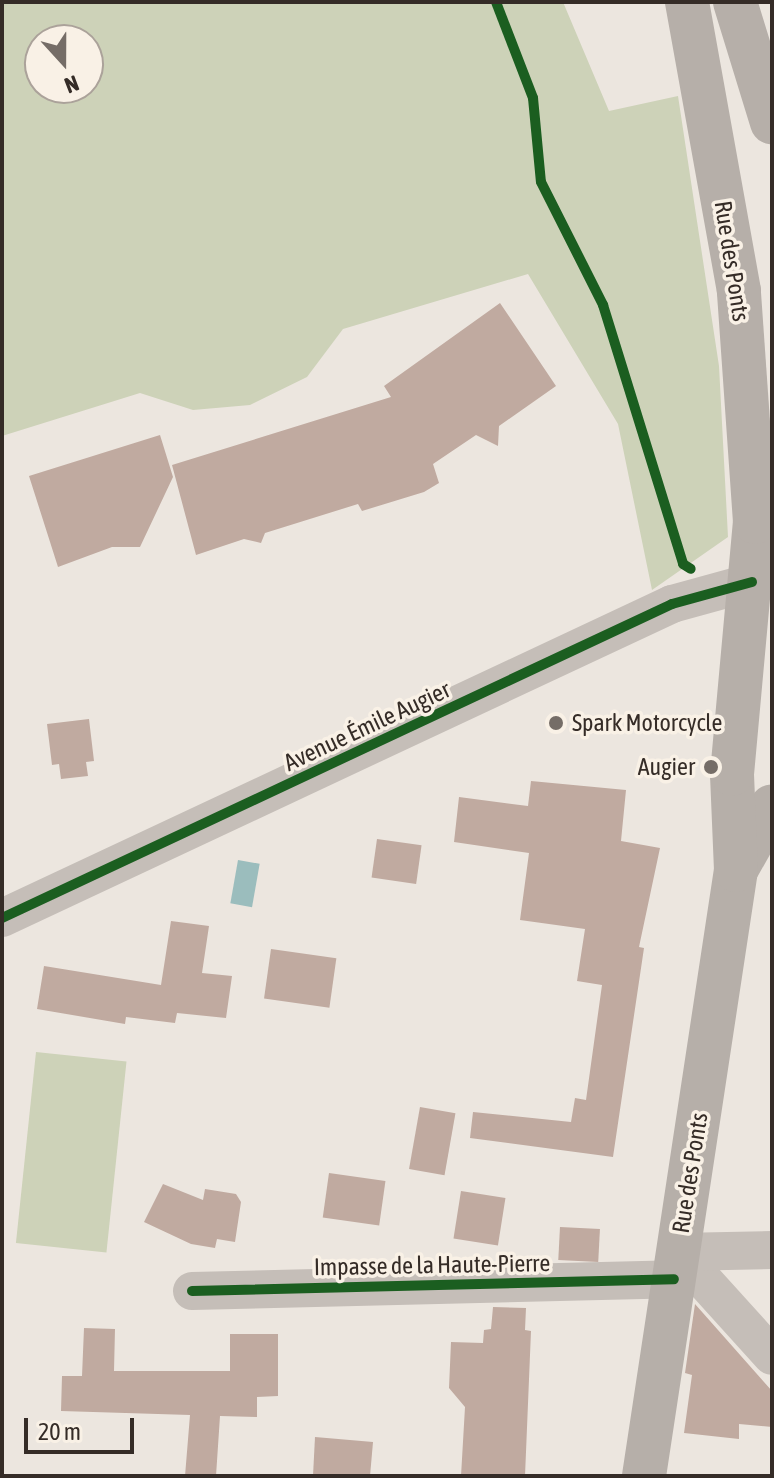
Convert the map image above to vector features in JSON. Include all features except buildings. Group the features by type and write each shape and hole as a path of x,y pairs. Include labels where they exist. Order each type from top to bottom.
{"main road":[{"name":"Rue des Ponts","path":"644,1476 736,870 732,774 760,635 752,582 764,520 739,291 687,2"},
{"path":"735,2 772,122"},
{"name":"Rue des Ponts","path":"736,870 772,806"}],"street":[{"name":"Avenue Émile Augier","path":"2,918 672,604 752,582"},
{"name":"Impasse de la Haute-Pierre","path":"192,1291 676,1266 772,1250"},
{"path":"676,1266 772,1356"}],"green space":[{"path":"2,2 563,2 609,111 678,96 719,366 728,537 652,590 618,424 528,274 343,329 307,377 250,405 193,410 140,393 2,436"},
{"path":"36,1052 127,1062 106,1252 16,1243"}],"water":[{"path":"238,860 260,864 252,907 230,903"}],"cycle path":[{"path":"496,2 533,98 541,182 603,305 683,564 691,569"},
{"path":"2,918 672,604 752,582"},
{"path":"192,1291 674,1279"}],"place":[{"name":"Spark Motorcycle","path":"556,723"},
{"name":"Augier","path":"711,767"}]}
